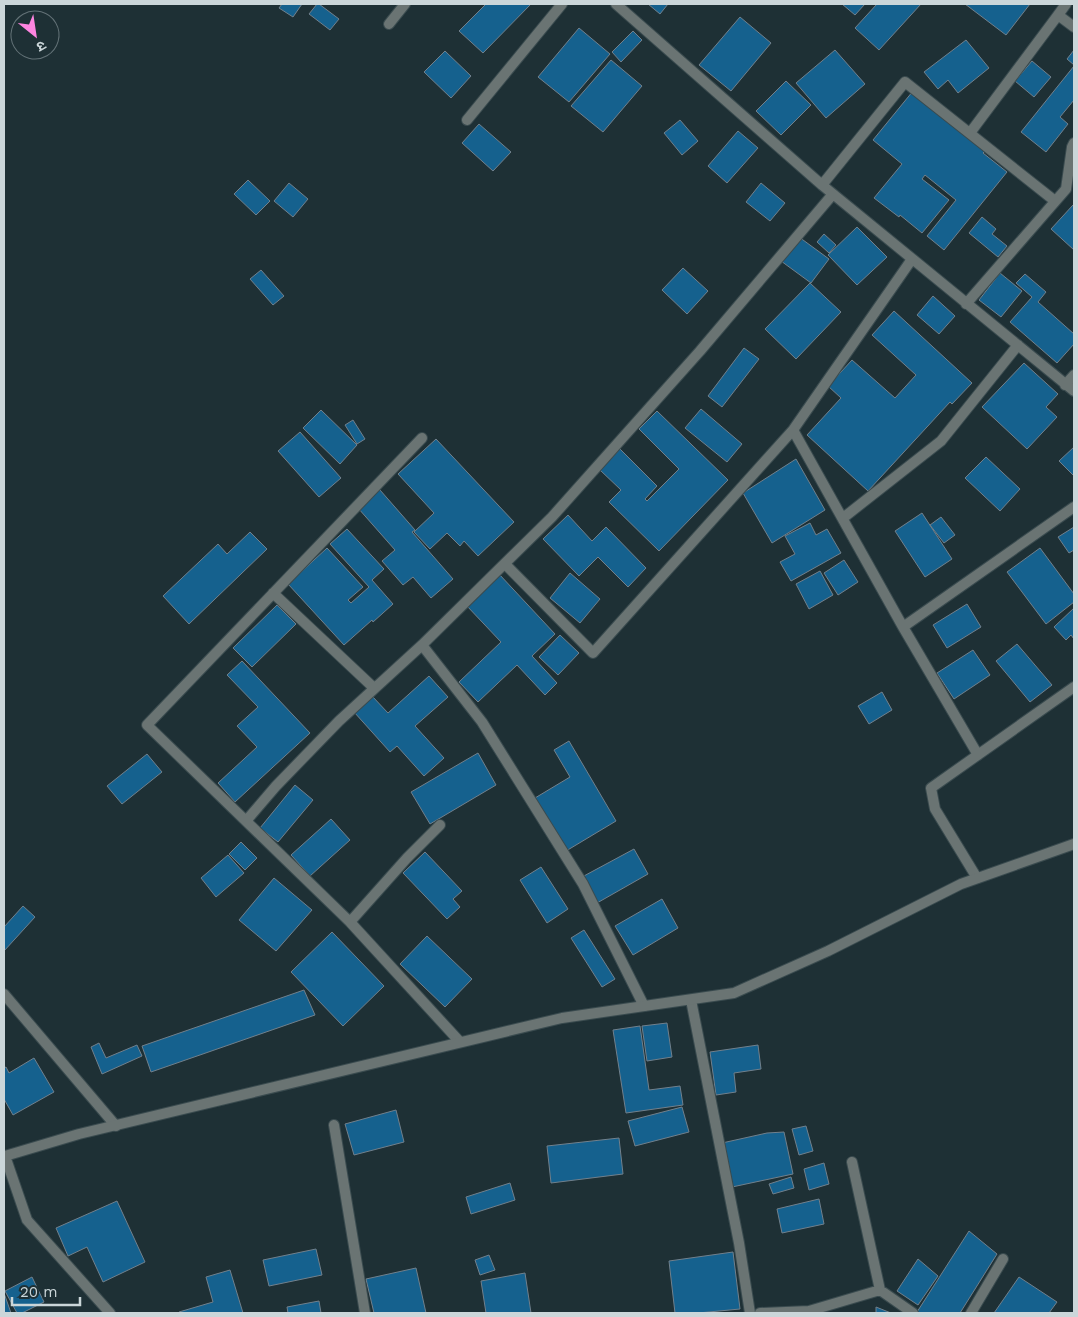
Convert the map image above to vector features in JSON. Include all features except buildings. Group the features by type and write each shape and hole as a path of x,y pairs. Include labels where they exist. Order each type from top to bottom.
{"street":[{"path":"390,24 405,4"},
{"path":"466,120 562,4"},
{"path":"616,4 822,185 1074,391"},
{"path":"970,133 1066,4"},
{"path":"1058,15 1074,27"},
{"path":"822,185 905,82 1055,202"},
{"path":"966,304 1055,202 1070,190 1072,147 1074,143"},
{"path":"246,821 276,786 339,720 422,645 552,518 700,351 833,194"},
{"path":"505,564 593,653 793,430 912,259"},
{"path":"843,518 941,441 1018,345"},
{"path":"1065,385 1074,375"},
{"path":"793,430 903,627 978,755"},
{"path":"422,438 147,725 350,922 460,1042"},
{"path":"903,627 1074,507"},
{"path":"273,593 374,688"},
{"path":"422,645 482,722 578,876 644,1006"},
{"path":"977,878 935,809 931,788 1074,687"},
{"path":"350,922 407,858 440,825"},
{"path":"110,1313 27,1220 4,1156 79,1134 562,1018 734,994 828,951 961,884 1074,844"},
{"path":"4,994 116,1126"},
{"path":"691,1000 739,1243 750,1313"},
{"path":"334,1125 365,1313"},
{"path":"852,1162 880,1290 913,1313"},
{"path":"971,1313 1003,1259"},
{"path":"760,1313 810,1312 880,1290"}]}
